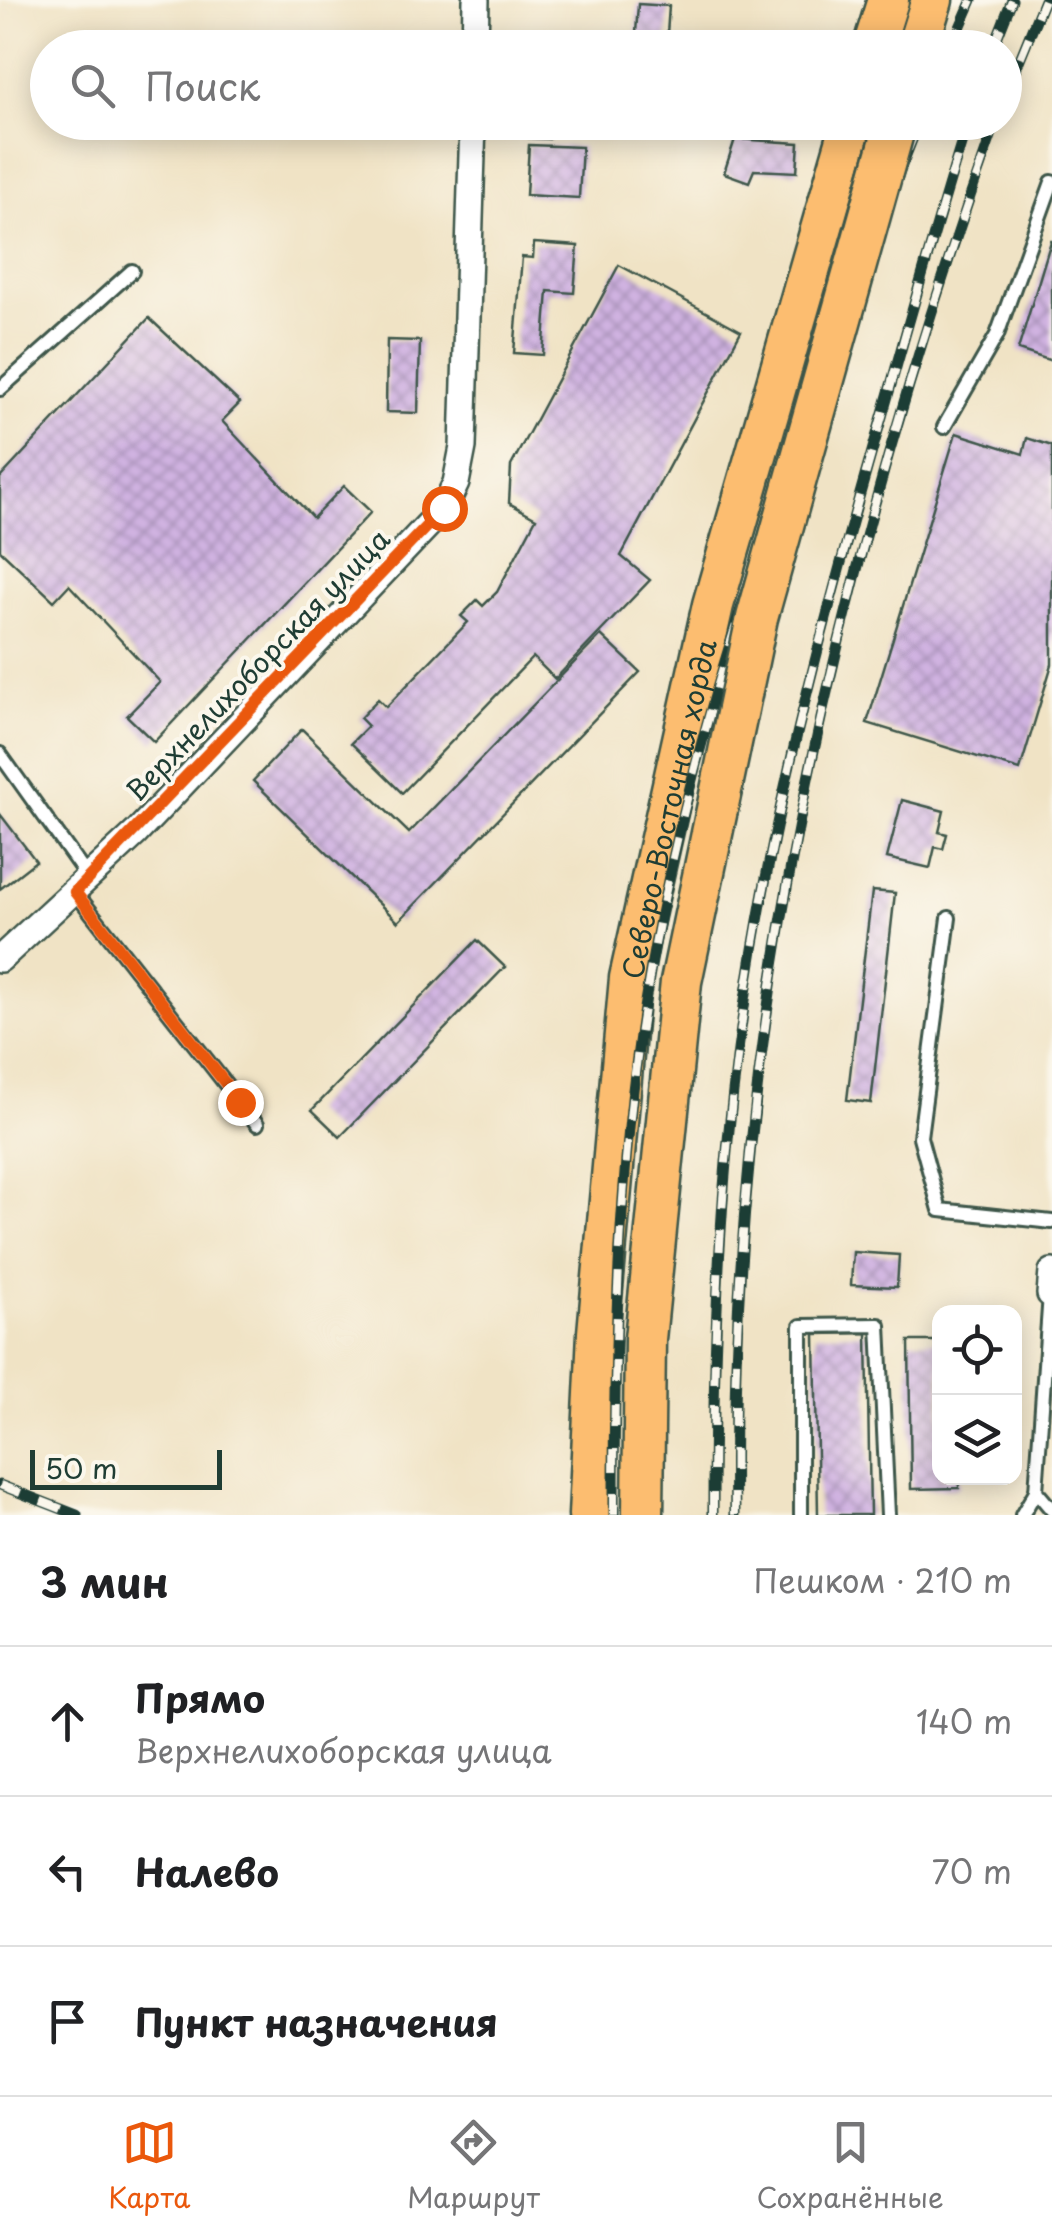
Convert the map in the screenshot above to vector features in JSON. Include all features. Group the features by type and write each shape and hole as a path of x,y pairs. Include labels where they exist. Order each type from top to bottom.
{"main road":[{"path":"879,30 888,0"},
{"path":"923,30 932,0"},
{"name":"Северо-Восточная хорда","path":"590,1515 598,1332 630,978 714,605 847,140"},
{"name":"Северо-Восточная хорда","path":"643,1515 645,1339 681,982 757,618 891,140"}],"street":[{"path":"475,30 476,0"},
{"name":"Верхнелихоборская улица","path":"0,959 82,885 444,508 456,484 463,447 472,140"}],"lane":[{"path":"944,427 997,335 1052,182"},
{"path":"0,388 132,270"},
{"path":"0,754 82,885 256,1124"},
{"path":"949,918 920,1137 940,1210 1052,1222"},
{"path":"1022,1515 1036,1491 1051,1283"},
{"path":"801,1515 801,1326 880,1325 888,1515"},
{"path":"1036,1491 1052,1510"}],"building":[{"path":"638,4 669,6 667,30 636,30"},
{"path":"735,140 799,143 797,172 754,170 749,182 724,173"},
{"path":"529,145 582,147 579,198 526,195"},
{"path":"1052,241 1052,361 1018,350"},
{"path":"534,243 578,246 574,293 548,291 543,355 514,353 522,257 533,258"},
{"path":"619,265 741,331 621,556 650,580 555,679 533,657 402,793 351,743 368,726 360,718 378,699 386,707 468,622 461,616 477,600 483,606 497,592 536,518 509,503 511,466"},
{"path":"149,318 240,403 222,421 313,518 344,486 371,512 154,742 127,716 160,682 69,585 54,601 0,550 0,478"},
{"path":"387,340 420,341 418,413 386,412"},
{"path":"956,433 1023,454 1027,438 1052,446 1052,664 1020,770 867,723"},
{"path":"601,635 640,672 398,922 253,781 302,729 409,833"},
{"path":"902,800 944,811 939,832 947,834 943,849 935,847 930,868 887,858"},
{"path":"0,814 36,861 0,889"},
{"path":"872,891 895,893 871,1103 847,1100"},
{"path":"477,940 505,967 340,1137 312,1110"},
{"path":"853,1252 899,1255 897,1287 851,1285"},
{"path":"867,1333 870,1515 818,1515 815,1334"},
{"path":"909,1341 932,1341 932,1485 959,1488 911,1489"}],"railway":[{"path":"959,30 972,0"},
{"path":"1000,30 1012,0"},
{"path":"1022,54 1044,0"},
{"path":"614,1515 623,1194 645,1002 666,889 693,776 758,555 912,140"},
{"path":"713,1515 723,1197 733,1092 757,923 792,756 833,591 963,140"},
{"path":"735,1515 737,1336 749,1158 771,982 802,807 841,634 886,462 990,140"},
{"path":"0,1485 77,1515"}],"route":[{"path":"240,1102 75,892 136,833 444,508"}]}
